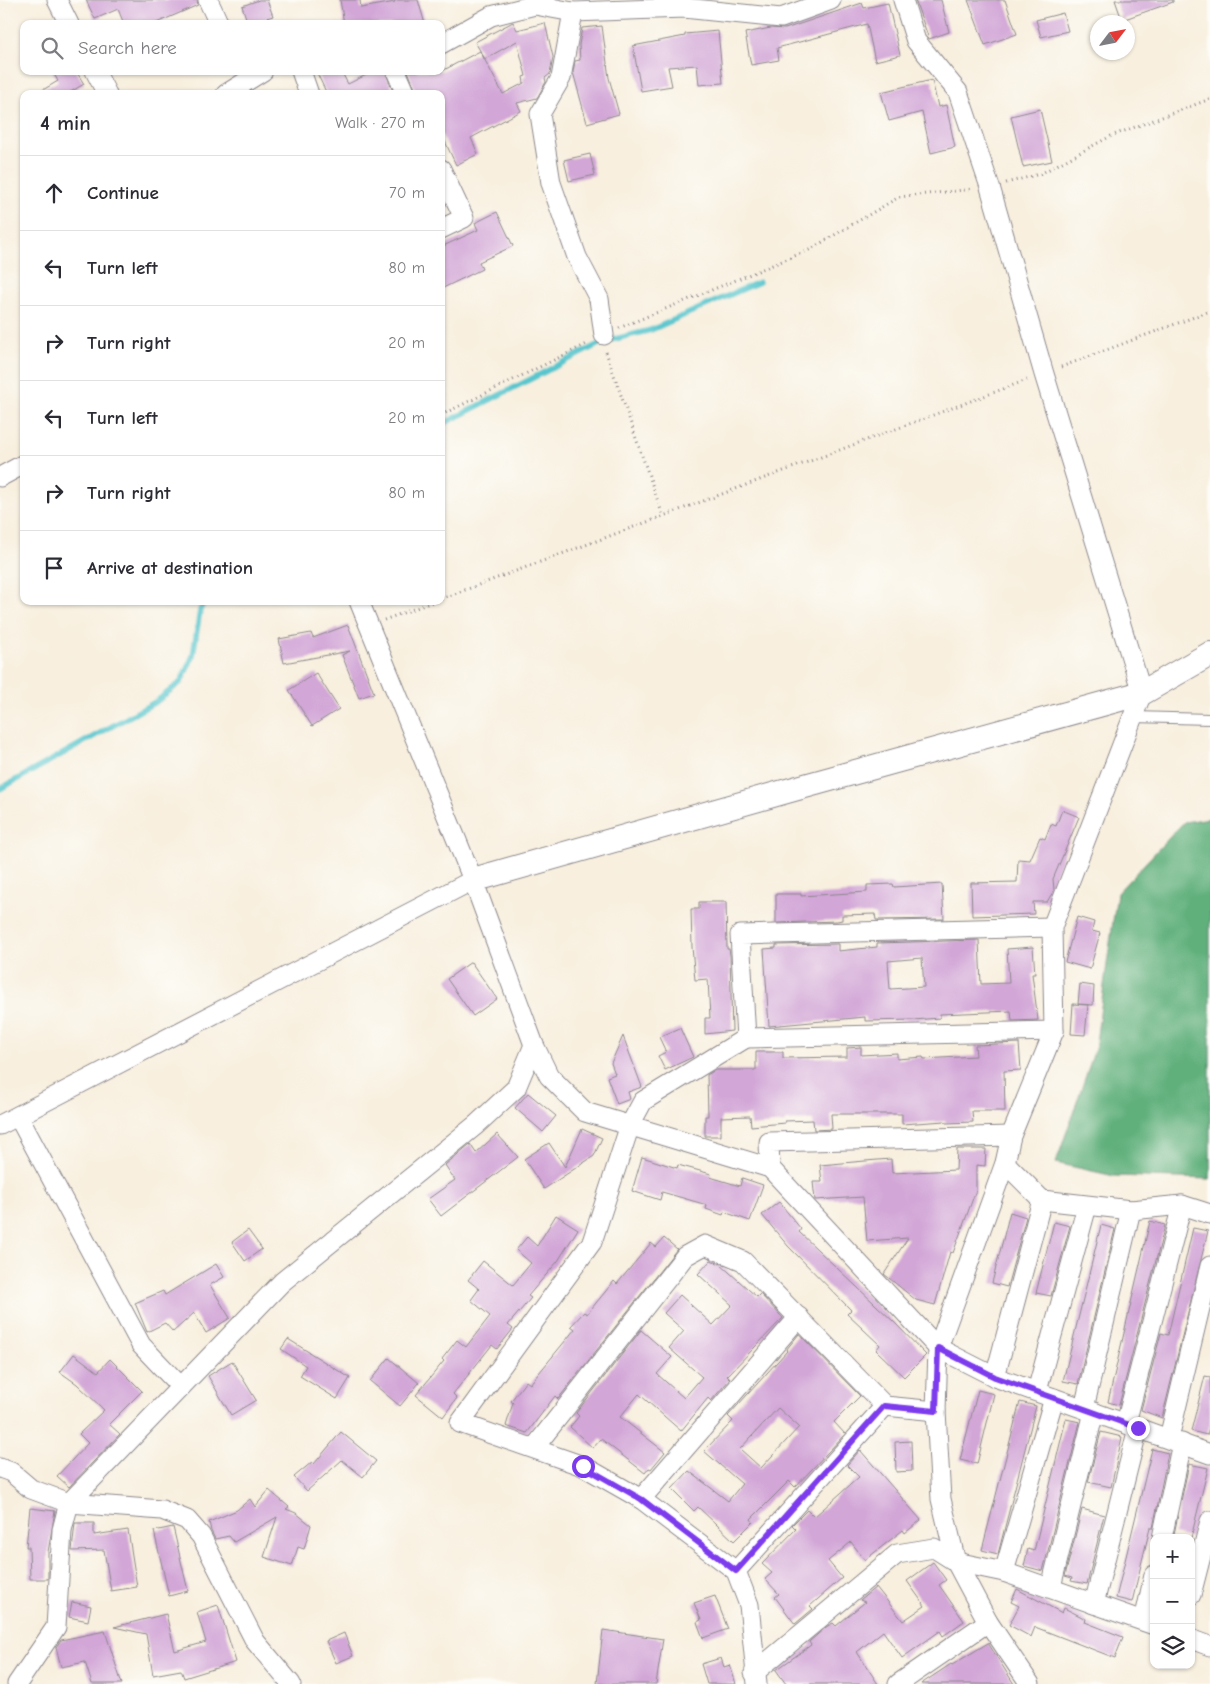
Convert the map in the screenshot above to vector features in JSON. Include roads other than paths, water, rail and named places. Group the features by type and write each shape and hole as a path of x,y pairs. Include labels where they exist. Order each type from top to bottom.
{"street":[{"path":"57,0 68,20"},
{"path":"208,0 217,20"},
{"path":"445,42 491,16 535,3 573,12 684,8 781,18 831,0"},
{"path":"903,0 916,41 958,92 990,187 1044,374 1142,693 1052,927 1054,1031 1011,1136 1005,1163 938,1348 936,1411 941,1498 956,1562 988,1622 1030,1684"},
{"path":"573,12 561,78 540,114 551,183 577,257 599,299 604,341"},
{"path":"97,75 105,90"},
{"path":"303,75 308,90"},
{"path":"398,75 404,90"},
{"path":"230,90 244,76"},
{"path":"445,178 464,218 445,227"},
{"path":"0,477 20,466"},
{"path":"361,605 473,880 534,1045 549,1076 585,1112 770,1168 938,1348 995,1377 1176,1440 1210,1454"},
{"path":"0,1126 473,880 803,786 1142,693 1210,654"},
{"path":"746,1038 740,935 1052,927"},
{"path":"756,1679 749,1605 736,1571 641,1499 583,1466 460,1422 592,1242 630,1125 642,1101 746,1038 1054,1031"},
{"path":"17,1684 56,1627 62,1530 69,1503 282,1282 476,1126 516,1088 534,1045"},
{"path":"18,1116 142,1345 181,1387"},
{"path":"770,1168 769,1142 1011,1136"},
{"path":"1005,1163 1042,1200 1131,1210 1182,1205 1210,1214"},
{"path":"995,1377 1042,1200"},
{"path":"1094,1604 1182,1205"},
{"path":"1037,1391 1087,1206"},
{"path":"1051,1588 1131,1210"},
{"path":"534,1448 686,1256 705,1245 744,1261 884,1406 936,1411"},
{"path":"1163,1534 1176,1440 1210,1266"},
{"path":"641,1499 799,1317"},
{"path":"1004,1572 1054,1398"},
{"path":"736,1571 884,1406"},
{"path":"0,1468 10,1472 31,1489 69,1503 162,1510 188,1520 201,1536 255,1641 291,1684"},
{"path":"1195,1579 1210,1521"},
{"path":"756,1679 896,1554 934,1548 956,1562 1004,1572 1149,1623 1154,1579"},
{"path":"898,1684 988,1622"},
{"path":"1195,1641 1210,1646"}],"lane":[{"path":"1133,717 1210,720"}],"waterway":[{"path":"445,423 603,342 651,330 759,282"},
{"path":"0,789 157,701 181,682 193,656 200,610 203,605"}]}
